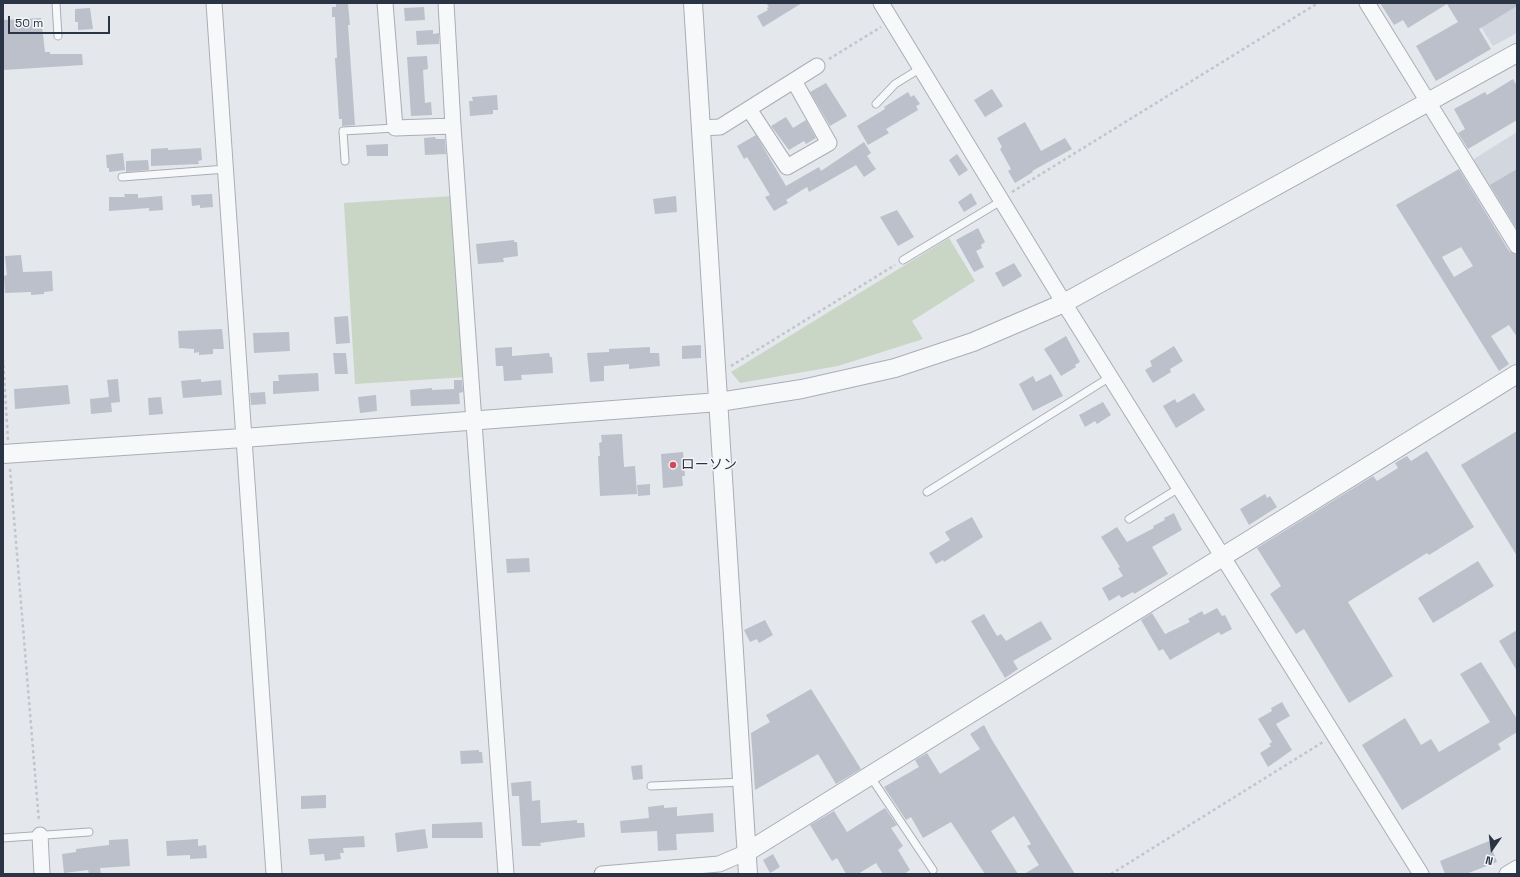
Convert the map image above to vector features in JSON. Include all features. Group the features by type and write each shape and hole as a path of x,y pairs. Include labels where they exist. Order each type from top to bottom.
{"street":[{"path":"214,3 274,874"},
{"path":"385,3 395,128 453,126"},
{"path":"446,3 453,126 506,874"},
{"path":"693,3 718,371 748,874"},
{"path":"880,3 921,68 1000,201 1111,376 1334,736 1422,874"},
{"path":"1367,3 1517,246"},
{"path":"6,454 243,438 719,402 802,389 895,368 973,342 1064,303 1517,53"},
{"path":"702,128 720,127 817,66"},
{"path":"750,109 787,167 829,142 794,81"},
{"path":"602,874 718,864 747,852 1517,374"},
{"path":"40,835 42,874"},
{"path":"1507,874 1517,868"}],"lane":[{"path":"56,3 58,36"},
{"path":"876,104 895,84 921,68"},
{"path":"345,161 343,132 395,128"},
{"path":"122,177 226,169"},
{"path":"903,260 1000,201"},
{"path":"927,492 1111,376"},
{"path":"1129,520 1179,488"},
{"path":"870,776 933,870"},
{"path":"651,786 742,782"},
{"path":"3,838 89,832"}],"path":[{"path":"1000,201 1318,3"},
{"path":"817,66 892,21"},
{"path":"718,371 730,367 903,260"},
{"path":"3,359 6,454 40,835"},
{"path":"1111,874 1334,736"}],"shaded area":[{"path":"1466,3 1517,3 1517,33 1493,46"},
{"path":"1517,132 1517,236 1472,164 1474,159"}],"green space":[{"path":"453,196 467,377 355,384 344,203"},
{"path":"949,238 975,281 912,321 923,339 838,366 740,383 731,372"}],"building":[{"path":"766,3 802,3 763,27 757,16 768,10 767,8 769,7"},
{"path":"1380,3 1517,3 1517,6 1479,29 1491,49 1436,81 1416,46 1458,22 1447,4 1408,28 1403,20 1394,25"},
{"path":"336,4 348,4 350,25 348,25 355,125 342,126 342,119 339,119 335,58 337,58 335,17 332,17 332,7 336,7"},
{"path":"424,7 425,20 405,21 404,8"},
{"path":"90,8 93,29 78,30 78,22 75,22 75,9"},
{"path":"41,18 45,52 50,52 50,54 82,54 83,65 3,70 3,20"},
{"path":"433,30 433,34 439,33 439,44 417,45 416,31"},
{"path":"427,56 428,69 423,70 425,103 431,102 432,115 411,116 407,57"},
{"path":"1513,79 1517,86 1517,120 1468,149 1458,133 1465,129 1454,109 1485,92 1487,95"},
{"path":"826,83 847,116 830,126 810,92"},
{"path":"992,89 1003,106 985,117 974,100"},
{"path":"908,92 911,97 914,95 920,104 916,106 918,110 886,129 889,133 868,145 857,126 885,109 884,107"},
{"path":"497,95 498,110 493,110 493,114 470,116 469,101 473,101 472,97"},
{"path":"786,117 793,128 806,120 816,138 806,144 804,141 789,150 771,126"},
{"path":"1025,122 1041,151 1065,138 1072,149 1032,171 1033,172 1015,183 1008,171 1011,169 1000,149 1002,147 997,138"},
{"path":"756,135 786,186 819,167 821,171 864,142 871,153 867,156 876,169 864,177 856,165 809,192 807,187 786,200 788,203 774,211 765,197 770,195 747,157 744,159 737,146"},
{"path":"435,137 436,139 445,139 446,154 425,155 424,138"},
{"path":"388,144 388,156 367,156 366,145"},
{"path":"168,148 168,150 201,148 202,160 198,161 199,164 151,166 151,149"},
{"path":"123,153 125,170 109,172 109,168 107,168 106,155"},
{"path":"957,154 968,170 959,176 949,160"},
{"path":"148,160 149,170 126,172 126,161"},
{"path":"1459,169 1509,251 1517,255 1517,337 1509,325 1491,336 1509,364 1499,371 1396,205","holes":["1461,247 1473,266 1454,277 1442,257"]},
{"path":"1517,169 1517,229 1490,185"},
{"path":"971,193 977,204 964,212 958,202"},
{"path":"124,194 138,194 138,198 162,196 163,210 149,211 149,208 109,211 109,197 125,197"},
{"path":"212,194 213,207 200,208 200,205 192,206 191,195"},
{"path":"676,196 677,212 655,214 653,199"},
{"path":"897,210 914,237 898,246 880,217"},
{"path":"978,228 985,242 981,245 982,248 976,251 984,267 974,272 956,240"},
{"path":"514,240 514,242 517,242 518,256 503,258 504,262 478,264 476,244"},
{"path":"21,255 23,272 52,271 53,291 44,292 44,294 31,295 31,292 5,293 4,276 7,275 5,256"},
{"path":"1014,263 1022,276 1003,287 995,273"},
{"path":"348,316 350,343 336,344 334,317"},
{"path":"222,329 224,349 213,349 213,354 199,355 199,352 194,353 194,349 179,348 178,331"},
{"path":"289,332 290,351 254,353 253,333"},
{"path":"1066,336 1080,362 1075,365 1076,367 1061,376 1044,349"},
{"path":"701,345 701,358 682,359 682,346"},
{"path":"1174,346 1183,361 1170,369 1171,372 1153,383 1145,370 1152,366 1150,361"},
{"path":"512,347 512,356 549,353 550,357 552,357 553,373 521,375 522,380 504,381 503,366 496,366 495,348"},
{"path":"650,347 650,353 659,353 660,366 629,369 629,364 604,366 604,381 590,382 587,353 609,352 609,349"},
{"path":"333,353 346,353 348,374 335,374"},
{"path":"318,373 319,391 273,394 273,381 279,381 278,375"},
{"path":"1051,374 1063,396 1033,411 1019,384 1033,376 1036,382"},
{"path":"118,379 120,402 111,403 112,412 91,414 90,399 109,397 107,380"},
{"path":"201,379 201,382 221,380 222,395 183,398 181,381"},
{"path":"454,380 462,380 463,392 459,393 460,404 411,406 410,390 432,388 432,390 454,389"},
{"path":"68,385 70,404 15,409 14,389"},
{"path":"265,392 266,404 251,405 250,393"},
{"path":"1194,393 1205,410 1176,428 1163,406 1175,399 1177,403"},
{"path":"376,395 377,411 360,413 358,397"},
{"path":"161,397 163,414 149,415 148,398"},
{"path":"1103,402 1111,415 1097,424 1095,421 1085,427 1079,415"},
{"path":"1517,431 1517,556 1461,465"},
{"path":"622,434 624,467 635,466 637,494 600,496 598,456 600,456 599,443 602,442 601,435"},
{"path":"1427,451 1474,527 1429,555 1427,553 1348,602 1393,676 1349,703 1304,629 1296,634 1270,594 1281,586 1257,548 1373,476 1377,481 1398,468 1395,463 1407,456 1411,461"},
{"name":"ローソン","path":"683,452 685,476 682,476 683,486 663,488 661,454"},
{"path":"650,484 650,495 638,496 637,485"},
{"path":"1265,494 1267,498 1270,496 1277,507 1249,525 1240,509"},
{"path":"1174,513 1182,530 1152,547 1168,574 1134,594 1133,592 1122,598 1119,595 1109,601 1102,588 1123,576 1118,568 1120,567 1101,537 1117,527 1127,542 1154,528 1153,526 1165,520 1164,518"},
{"path":"972,517 983,537 944,562 943,560 936,564 929,553 950,540 945,532"},
{"path":"529,558 530,572 507,573 506,559"},
{"path":"1478,561 1494,586 1433,623 1418,598"},
{"path":"1217,608 1222,616 1225,615 1232,629 1221,635 1219,632 1170,660 1163,649 1159,651 1141,620 1152,613 1165,634 1190,622 1188,619 1202,611 1204,615"},
{"path":"984,614 997,636 1001,634 1006,641 1041,621 1052,639 1013,661 1018,669 1005,678 971,621"},
{"path":"765,620 773,635 759,643 757,639 750,642 744,630"},
{"path":"1517,630 1517,671 1499,641"},
{"path":"1481,662 1517,719 1517,732 1498,744 1501,749 1402,810 1362,745 1405,718 1421,745 1431,739 1439,752 1490,722 1460,674"},
{"path":"811,689 861,769 836,784 818,754 755,790 751,733 770,722 766,715"},
{"path":"1282,702 1290,716 1276,724 1292,750 1268,767 1260,753 1271,746 1269,744 1272,742 1258,719 1272,711 1271,708"},
{"path":"984,725 1075,874 1024,874 1039,865 1027,846 1031,844 1014,816 991,831 1018,874 985,874 951,822 923,838 911,817 906,820 884,787 919,767 915,760 927,753 940,774 980,749 970,734"},
{"path":"479,750 479,752 482,752 483,763 461,764 460,751"},
{"path":"642,765 643,779 633,780 631,766"},
{"path":"531,781 532,801 540,800 541,823 577,820 577,823 584,823 585,837 540,843 541,846 522,846 519,796 512,796 511,783"},
{"path":"326,795 326,808 301,809 301,796"},
{"path":"664,805 664,808 677,807 677,816 713,813 714,832 676,834 677,850 658,851 657,831 621,833 620,821 649,818 648,807"},
{"path":"885,808 897,825 891,828 903,846 898,850 910,870 904,874 883,874 876,863 858,874 846,874 837,858 832,861 810,825 834,811 847,832"},
{"path":"482,822 483,838 432,838 432,824"},
{"path":"425,829 428,848 397,852 395,833"},
{"path":"364,836 365,847 343,848 344,853 340,853 341,859 325,861 324,854 310,855 308,839"},
{"path":"128,839 130,866 100,868 101,874 89,874 88,870 64,873 62,854 76,852 76,849 109,845 109,840"},
{"path":"198,839 198,846 206,845 207,858 190,859 190,855 167,856 166,841"},
{"path":"1489,841 1497,862 1466,874 1445,874 1440,861"},
{"path":"773,854 780,867 770,873 763,860"}],"place":[{"name":"ローソン","path":"673,465"}]}
